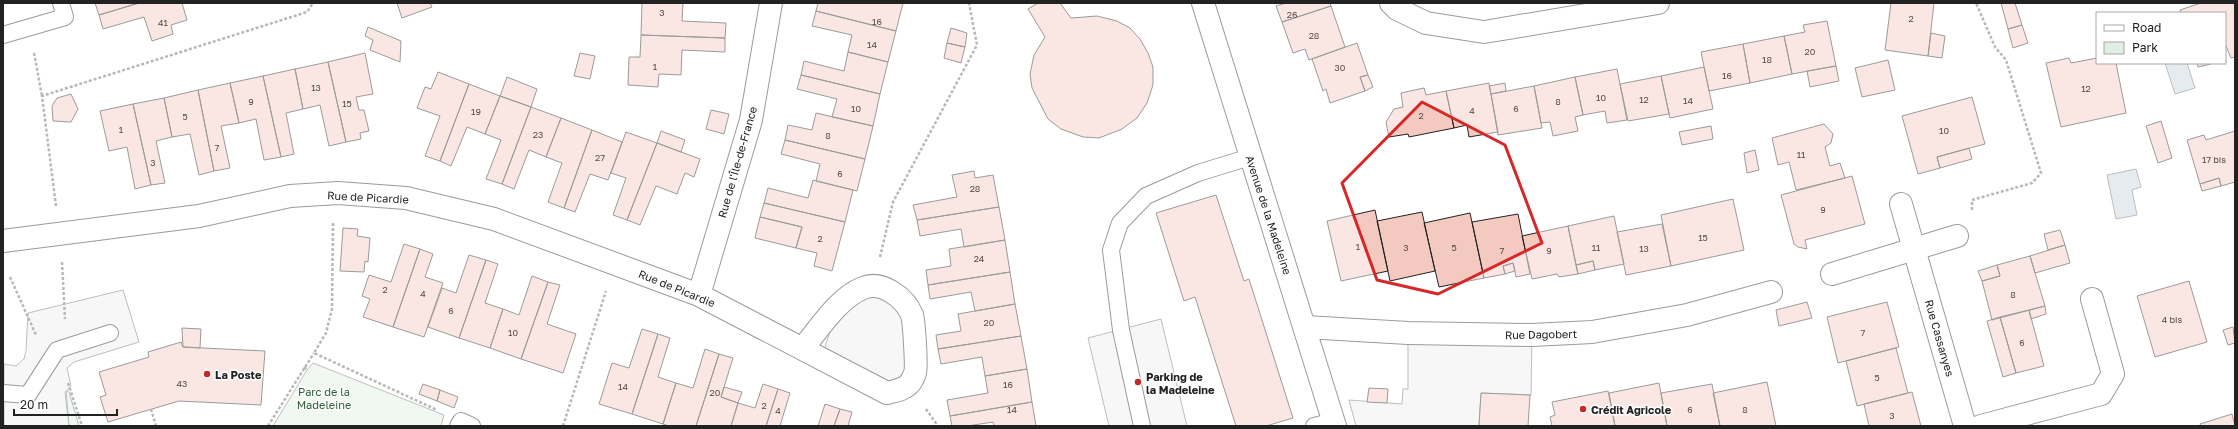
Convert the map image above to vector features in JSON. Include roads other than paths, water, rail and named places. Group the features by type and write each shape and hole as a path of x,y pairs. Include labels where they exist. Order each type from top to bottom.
{"street":[{"name":"Rue de l'Île-de-France","path":"699,295 751,120 771,3"},
{"name":"Avenue de la Madeleine","path":"1203,3 1250,157 1305,326 1328,424"},
{"path":"1391,3 1397,9 1426,23 1484,32 1658,3"},
{"name":"Rue de Picardie","path":"3,241 199,216 290,196 333,194 406,198 494,219 699,295 887,393 901,390 909,384 915,373 912,316 903,300 887,289 874,285 863,288 849,296 803,348"},
{"name":"Rue Cassanyes","path":"1900,204 1965,426"},
{"path":"1832,274 1957,236"},
{"name":"Rue Dagobert","path":"1305,326 1408,333 1524,335 1592,332 1687,315 1771,292"},
{"path":"1981,426 2101,394 2113,374 2092,299"}],"lane":[{"path":"3,35 65,17 61,3"},
{"path":"1142,426 1121,330 1111,250 1120,223 1146,196 1198,173 1250,157"},
{"path":"3,393 28,395 57,350 110,333"}],"place":[{"name":"La Poste","path":"207,374"},
{"name":"Parking de la Madeleine","path":"1138,382"},
{"name":"Crédit Agricole","path":"1583,409"}],"park label":[{"name":"Parc de la Madeleine","path":"324,397"}]}
